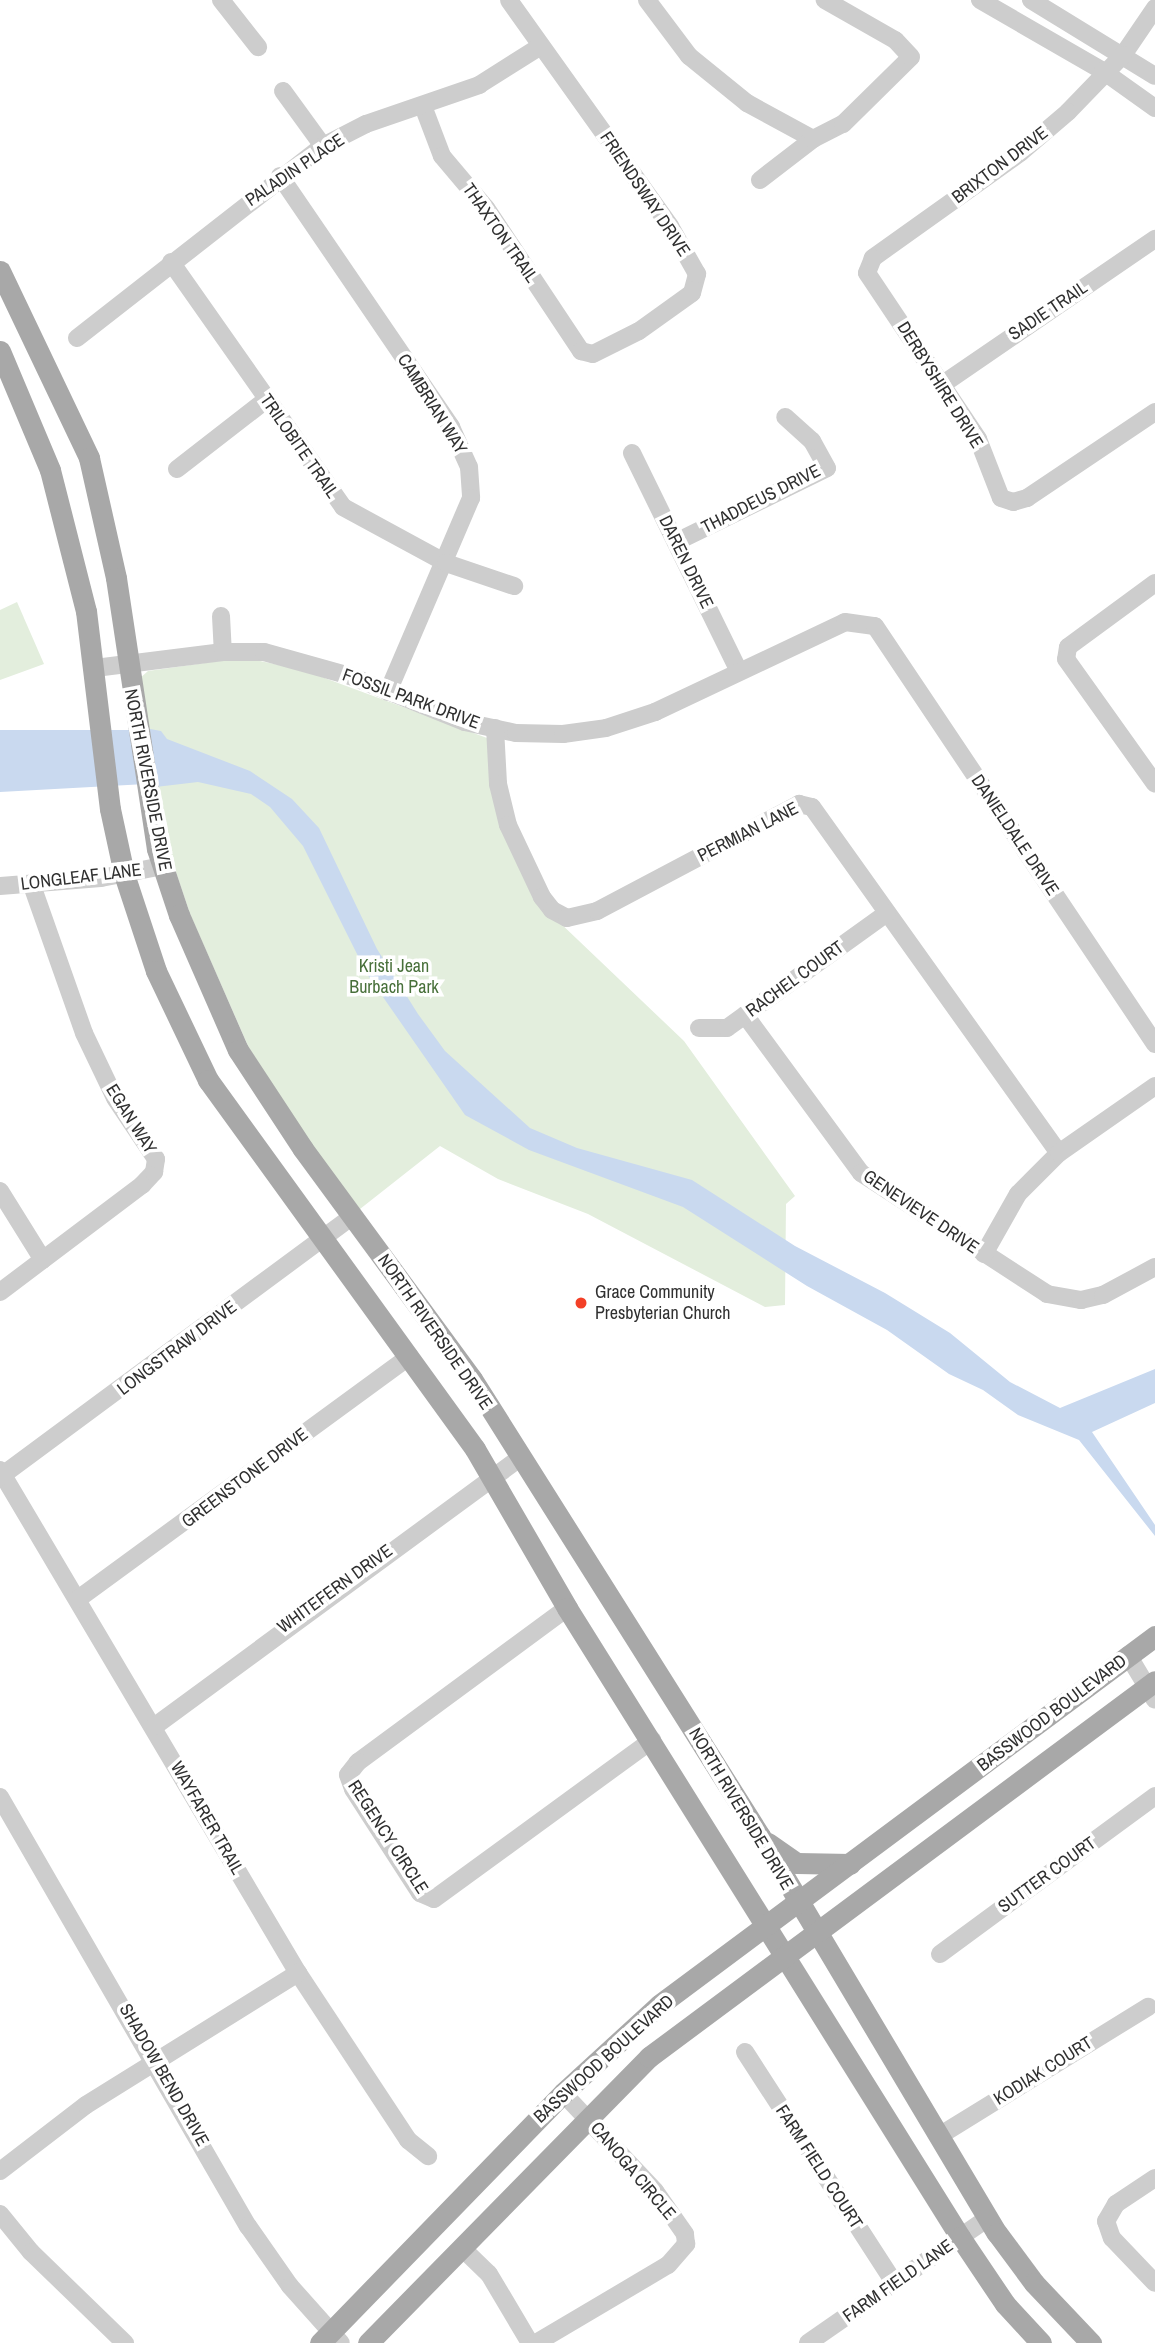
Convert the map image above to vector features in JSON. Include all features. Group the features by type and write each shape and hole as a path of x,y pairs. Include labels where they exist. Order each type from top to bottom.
{"main road":[{"name":"NORTH RIVERSIDE DRIVE","path":"0,271 89,458 116,578 135,720 162,866 214,1002 238,1050 353,1216 472,1379 760,1836 798,1905 988,2218 1034,2283 1091,2343"},
{"name":"NORTH RIVERSIDE DRIVE","path":"0,351 50,470 86,611 110,809 124,874 156,971 208,1080 247,1139 324,1238 410,1356 492,1478 567,1608 652,1740 960,2237 1005,2304 1037,2342"},
{"name":"BASSWOOD BOULEVARD","path":"330,2339 563,2092 659,2005 768,1928 1155,1636"},
{"name":"BASSWOOD BOULEVARD","path":"368,2343 649,2057 815,1932 1152,1689"},
{"path":"760,1836 797,1863 850,1864"}],"street":[{"path":"221,0 258,47"},
{"name":"FRIENDSWAY DRIVE","path":"509,0 539,47 670,226 697,274 692,293 639,331 588,353"},
{"path":"647,0 690,56 747,103 813,139"},
{"path":"760,180 813,139 843,124 911,57 895,40 825,0"},
{"path":"981,0 1103,71 1155,108"},
{"path":"1031,0 1155,76"},
{"name":"BRIXTON DRIVE","path":"867,265 1020,153 1068,112 1103,71 1123,55 1155,8"},
{"name":"PALADIN PLACE","path":"77,338 280,176 323,146 366,124 479,85 539,47"},
{"path":"283,91 323,146"},
{"name":"THAXTON TRAIL","path":"424,106 442,156 486,208 581,351 588,353"},
{"name":"CAMBRIAN WAY","path":"280,176 463,450 471,498 446,563 388,692"},
{"name":"SADIE TRAIL","path":"943,384 1155,239"},
{"name":"TRILOBITE TRAIL","path":"171,262 343,507 446,563 514,586"},
{"name":"DERBYSHIRE DRIVE","path":"867,265 867,273 978,439 1001,498 1013,502 1027,498 1155,412"},
{"path":"177,469 267,400"},
{"name":"THADDEUS DRIVE","path":"676,542 827,468 812,441 785,417"},
{"name":"DAREN DRIVE","path":"632,453 739,671"},
{"path":"1152,773 1066,659 1068,647 1155,583"},
{"path":"221,616 223,652"},
{"name":"FOSSIL PARK DRIVE","path":"95,668 223,652 264,652 304,660 495,728 541,734 606,728 675,704 845,622 875,626"},
{"name":"DANIELDALE DRIVE","path":"875,626 1155,1044"},
{"name":"PERMIAN LANE","path":"495,728 498,785 508,825 528,874 558,915 576,919 597,911 804,803 812,807 1059,1153"},
{"name":"LONGLEAF LANE","path":"0,886 124,874 162,866"},
{"name":"EGAN WAY","path":"0,1292 142,1185 153,1172 156,1159 115,1098 84,1033 32,885"},
{"name":"RACHEL COURT","path":"699,1028 720,1031 887,913"},
{"name":"GENEVIEVE DRIVE","path":"746,1015 851,1163 883,1190 1047,1294 1081,1300 1115,1290 1155,1267"},
{"path":"984,1254 1018,1194 1059,1153 1155,1086"},
{"path":"0,1191 43,1260"},
{"name":"LONGSTRAW DRIVE","path":"1,1474 353,1216"},
{"name":"GREENSTONE DRIVE","path":"78,1599 410,1356"},
{"name":"WHITEFERN DRIVE","path":"155,1726 520,1458"},
{"name":"WAYFARER TRAIL","path":"1,1474 155,1726 298,1973 408,2140 428,2156"},
{"name":"REGENCY CIRCLE","path":"567,1608 358,1762 348,1775 360,1800 420,1893 434,1899 652,1740"},
{"path":"1128,1655 1152,1689"},
{"name":"SUTTER COURT","path":"940,1954 1155,1796"},
{"name":"SHADOW BEND DRIVE","path":"0,1797 157,2063 248,2226 330,2339"},
{"path":"0,2171 86,2105 298,1973"},
{"name":"KODIAK COURT","path":"939,2136 1148,2007"},
{"name":"FARM FIELD COURT","path":"745,2052 894,2282"},
{"name":"CANOGA CIRCLE","path":"536,2343 668,2265 686,2244 685,2234 655,2192 563,2092"},
{"path":"1155,2178 1116,2204 1106,2221 1112,2238 1155,2283"},
{"path":"0,2214 31,2252 125,2343"},
{"name":"FARM FIELD LANE","path":"808,2343 988,2218"},
{"path":"462,2248 489,2274 530,2343"}],"green space":[{"path":"17,602 44,664 0,680 0,610"},
{"name":"Kristi Jean Burbach Park","path":"219,661 260,661 303,670 487,738 501,829 535,899 684,1041 795,1196 786,1204 785,1305 765,1307 588,1214 498,1179 440,1146 360,1209 314,1148 249,1048 190,914 168,848 139,679 148,671"}],"water":[{"path":"134,726 161,731 167,739 250,771 292,799 319,828 377,949 418,1014 445,1051 530,1128 577,1148 692,1180 795,1246 885,1293 950,1333 1010,1382 1060,1408 1155,1369 1155,1403 1092,1432 1155,1525 1155,1536 1079,1440 1018,1415 983,1390 949,1374 887,1330 807,1286 683,1207 529,1150 465,1115 367,974 303,846 270,807 251,794 198,782 147,788 146,784 0,792 0,730 135,730"}],"place":[{"name":"Grace Community Presbyterian Church","path":"581,1303"}]}
